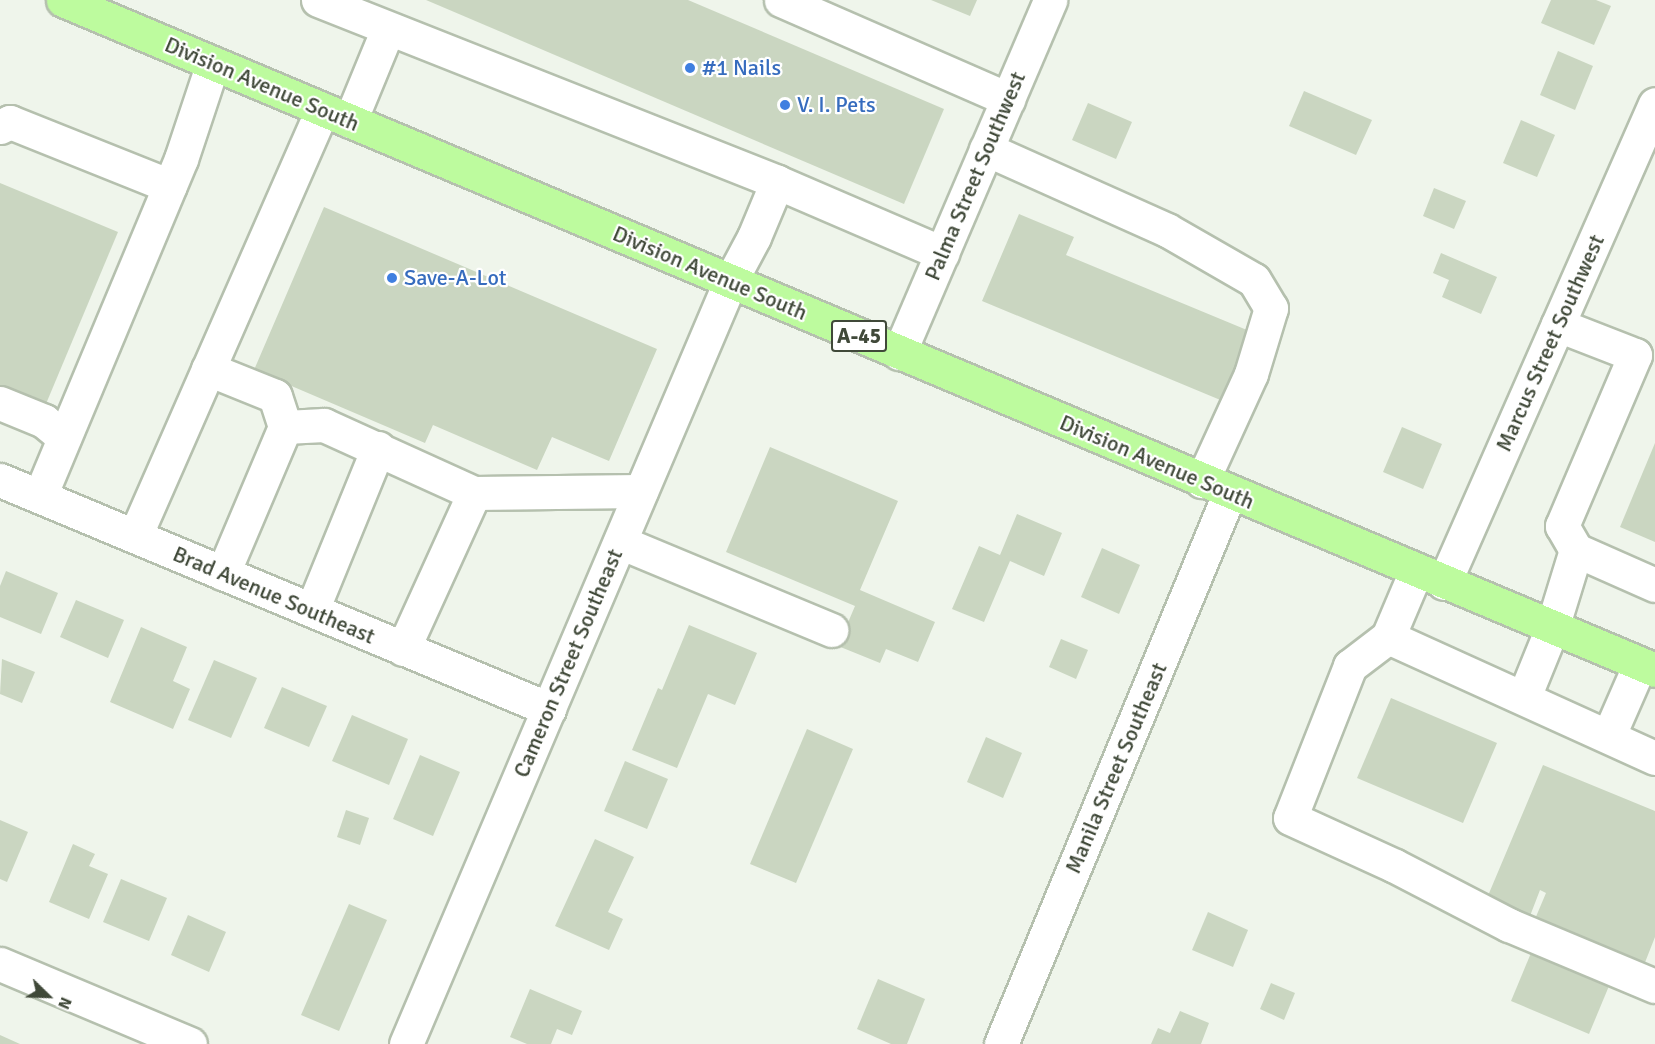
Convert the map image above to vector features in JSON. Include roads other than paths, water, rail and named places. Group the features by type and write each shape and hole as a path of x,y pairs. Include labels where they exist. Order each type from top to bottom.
{"main road":[{"name":"Division Avenue South","path":"63,0 1648,667"}],"street":[{"path":"318,0 777,182 942,254"},
{"path":"781,0 1008,99"},
{"name":"Palma Street Southwest","path":"899,353 1050,0"},
{"path":"135,536 208,369 336,115 388,29"},
{"path":"40,496 170,186 213,63"},
{"name":"Marcus Street Southwest","path":"1388,637 1430,577 1558,325 1655,104"},
{"path":"0,127 10,122 170,186"},
{"name":"Manila Street Southeast","path":"986,149 1167,230 1254,280 1271,308 1216,487 1001,1044"},
{"name":"Cameron Street Southeast","path":"406,1044 730,282 754,237 777,182"},
{"path":"1558,325 1635,355 1563,526 1576,550 1655,585"},
{"path":"208,369 275,396 285,427 223,573"},
{"path":"0,403 44,421 64,438"},
{"path":"285,427 324,425 474,493 641,491"},
{"path":"312,610 378,448"},
{"name":"Brad Avenue Southeast","path":"0,480 549,709"},
{"path":"403,648 474,493"},
{"path":"620,542 831,630"},
{"path":"1524,697 1552,627 1576,550"},
{"path":"1655,758 1609,735 1388,637 1350,666 1290,818 1395,866 1509,925 1655,986"},
{"path":"1609,735 1648,667"},
{"path":"0,964 190,1044"}],"place":[{"name":"#1 Nails","path":"690,68"},
{"name":"V. I. Pets","path":"785,105"},
{"name":"Save-A-Lot","path":"392,278"}]}
